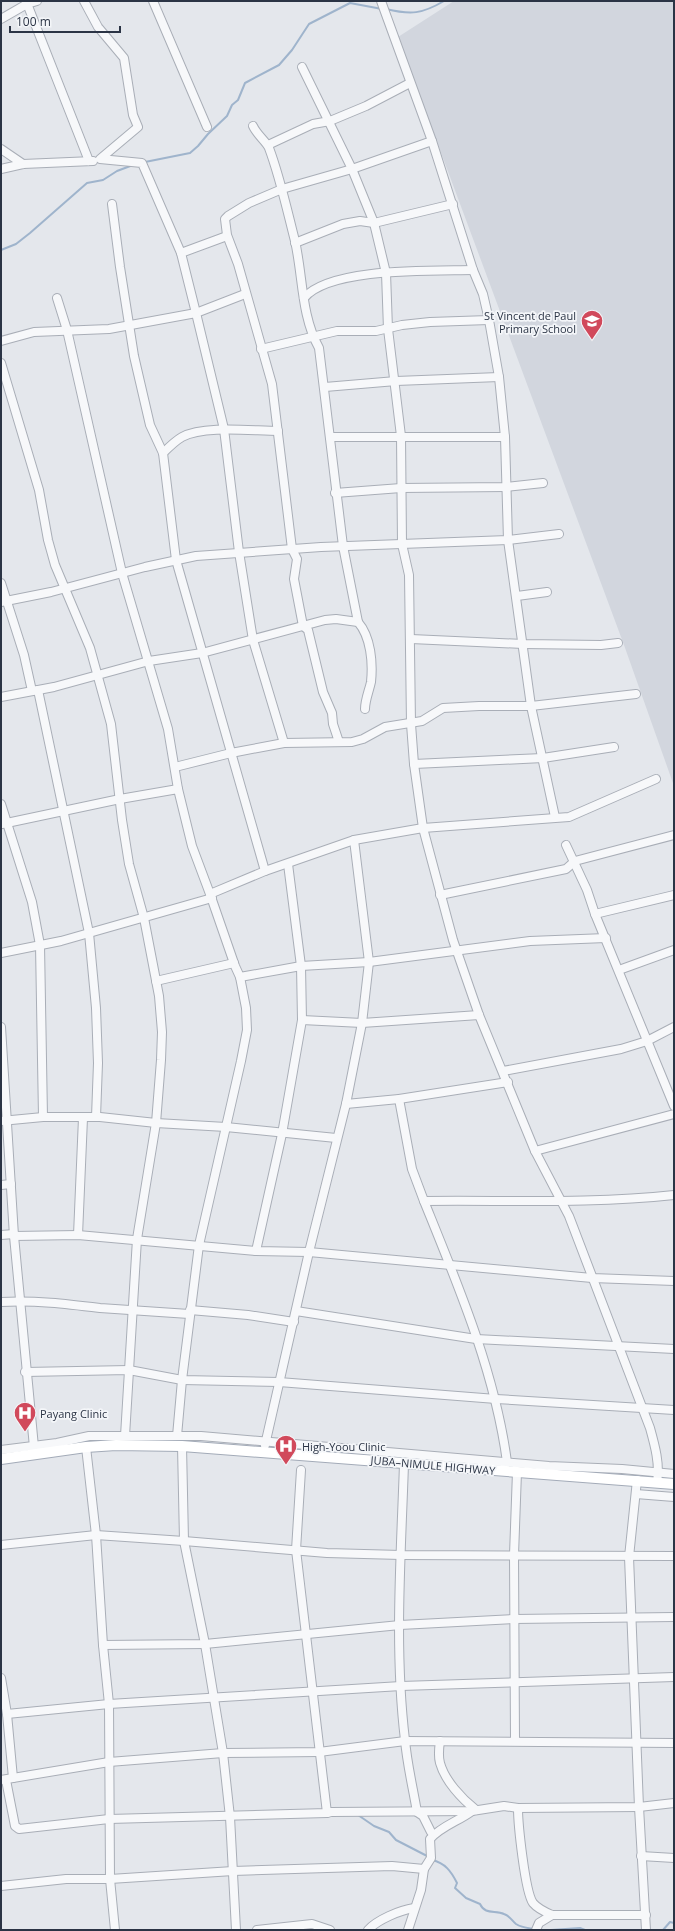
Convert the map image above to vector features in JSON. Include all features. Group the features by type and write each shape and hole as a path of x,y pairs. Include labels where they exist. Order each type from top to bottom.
{"main road":[{"name":"JUBA–NIMULE HIGHWAY","path":"1,1460 86,1447 116,1445 182,1446 404,1464 637,1480 658,1477 674,1484"}],"street":[{"path":"1,19 26,2 37,1"},
{"path":"84,1 98,27 124,58 131,108 138,128 100,159"},
{"path":"153,1 207,127"},
{"path":"381,1 432,141 473,270 483,294 490,320 499,377 505,437 508,540 517,596 531,706 555,817"},
{"path":"26,2 89,161"},
{"path":"302,67 352,168 374,222 386,273 388,329 396,381 401,436 402,544 409,575 411,724 414,764 423,828 456,951 479,1015 493,1051 508,1082 535,1151 562,1202 620,1346 653,1438 658,1477"},
{"path":"268,145 313,124 330,121 366,106 410,83"},
{"path":"253,126 258,136 268,145 282,189 296,243 304,298 313,336 319,348 343,546 358,622 365,632 371,663 370,684 365,709"},
{"path":"338,742 332,714 323,692 308,630 303,626 294,579 297,560 292,548 272,384 245,294 238,264 227,236 225,225 228,216 249,202 282,189 352,168 432,141"},
{"path":"1,149 23,164"},
{"path":"1,169 23,164 89,161 100,159 142,163 180,253 196,313 224,429 239,552 253,640 284,743"},
{"path":"112,204 128,326 150,425 163,453 176,560 265,871"},
{"path":"296,243 343,224 360,221 374,222 453,204"},
{"path":"180,253 227,236"},
{"path":"304,298 315,288 336,280 386,273 473,270"},
{"path":"1,341 34,332 67,330 89,331 128,326 196,313 245,294"},
{"path":"57,298 67,330 122,573 168,729 178,789 192,846 240,977 246,1008 247,1030 199,1245 182,1380 177,1436"},
{"path":"261,349 313,336 352,330 376,331 402,325 430,322 490,320"},
{"path":"1,363 38,490 48,540 55,565 81,625 99,675 111,724 129,864 144,918 156,981 162,1032 156,1123 137,1239 125,1436"},
{"path":"325,388 396,381 499,377"},
{"path":"163,453 188,434 224,429 278,430"},
{"path":"330,437 505,437"},
{"path":"336,493 401,488 506,487 542,483"},
{"path":"3,602 51,592 122,573 196,556 292,548 508,540 559,534"},
{"path":"1,583 3,602 24,655 35,690 89,933 96,1008 98,1063 96,1117"},
{"path":"517,596 547,592"},
{"path":"1,697 99,675 149,661 202,653 303,626 336,619 358,622"},
{"path":"411,640 523,644 601,645 618,643"},
{"path":"175,767 231,753 284,743 352,742 363,739 385,727 411,724 424,720 443,708 531,706 636,694"},
{"path":"414,764 543,758 614,748"},
{"path":"1,953 40,945 144,918 211,896 265,871 354,840 423,828 569,817 656,778"},
{"path":"4,824 120,799 178,789"},
{"path":"1,804 4,824 32,902 40,945 43,1117"},
{"path":"440,895 566,869 575,861 674,835"},
{"path":"264,1452 309,1252 336,1138 346,1104 362,1023 369,962 354,840"},
{"path":"566,845 575,861 595,914 673,1102"},
{"path":"256,1251 282,1134 302,1020 301,966 288,864"},
{"path":"595,914 674,895"},
{"path":"240,977 301,966 369,962 530,941 606,938"},
{"path":"619,970 674,950"},
{"path":"156,981 234,963"},
{"path":"302,1020 362,1023 479,1015"},
{"path":"503,1071 621,1049 647,1041 674,1027"},
{"path":"1,1028 4,1121 11,1184 25,1372 34,1447"},
{"path":"346,1104 399,1099 508,1082"},
{"path":"399,1099 412,1169 450,1264 496,1398 507,1462"},
{"path":"535,1151 674,1114"},
{"path":"4,1121 43,1117 96,1117 156,1123 226,1127 282,1134 336,1138"},
{"path":"78,1235 83,1118"},
{"path":"1,1185 11,1184"},
{"path":"424,1202 490,1200 562,1202 674,1195"},
{"path":"1,1235 78,1235 137,1239 256,1251 309,1252 450,1264 592,1278 674,1281"},
{"path":"1,1302 19,1301 132,1311 248,1315 294,1322"},
{"path":"296,1312 476,1339 674,1349"},
{"path":"25,1372 129,1370 182,1380 279,1382 674,1410"},
{"path":"1,1450 34,1447 89,1436 177,1436 266,1441 658,1477 674,1474"},
{"path":"182,1446 184,1540 205,1644 223,1753 230,1816 236,1930"},
{"path":"86,1447 96,1535 103,1645 109,1704 110,1879 115,1930"},
{"path":"404,1464 400,1625 401,1686 405,1741 417,1812 423,1816 431,1832"},
{"path":"300,1470 296,1550 327,1813"},
{"path":"515,1741 514,1555 517,1472"},
{"path":"637,1480 629,1557 641,1856 646,1930"},
{"path":"636,1494 674,1497"},
{"path":"1,1545 96,1535 184,1540 296,1550 401,1555 674,1556"},
{"path":"103,1645 205,1644 400,1625 514,1619 674,1617"},
{"path":"1,1678 7,1714 7,1780 15,1826 19,1829 109,1819 332,1812 417,1812 474,1810 504,1806 518,1808 639,1807 674,1803"},
{"path":"7,1714 109,1704 401,1686 674,1678"},
{"path":"7,1780 109,1762 223,1753 319,1752 405,1741 674,1743"},
{"path":"440,1741 440,1762 443,1772 474,1810"},
{"path":"518,1808 518,1822 526,1884 532,1902 541,1910 552,1915 646,1915"},
{"path":"408,1930 421,1890 424,1869 431,1858 430,1839 438,1830 461,1819 474,1810"},
{"path":"641,1856 674,1858"},
{"path":"1,1886 66,1879 110,1879 233,1871 392,1866 424,1869"},
{"path":"368,1930 376,1923 402,1910 414,1908"},
{"path":"536,1930 539,1923 552,1915"},
{"path":"257,1930 312,1924 330,1930"}],"shaded area":[{"name":"St Vincent de Paul Primary School","path":"454,1 674,1 674,786 624,645 398,37"}],"waterway":[{"path":"386,9 410,13 429,9 444,1"},
{"path":"145,162 190,153 227,116 232,105 238,100 245,83 279,65 292,50 309,24 350,3 382,9"},
{"path":"1,250 16,244 87,183 103,180 117,171 133,165"},
{"path":"358,1815 374,1826 389,1832 396,1840 429,1857"},
{"path":"432,1860 441,1863 447,1868 457,1883 455,1888 466,1898 480,1904 487,1911 501,1913 509,1917 518,1925 525,1928 534,1929"},
{"path":"663,1930 670,1922 674,1923"},
{"path":"551,1930 580,1928 585,1930"},
{"path":"539,1930 548,1930"}],"place":[{"name":"St Vincent de Paul Primary School","path":"592,340"},
{"name":"Payang Clinic","path":"25,1432"},
{"name":"High-Yoou Clinic","path":"286,1466"}]}
